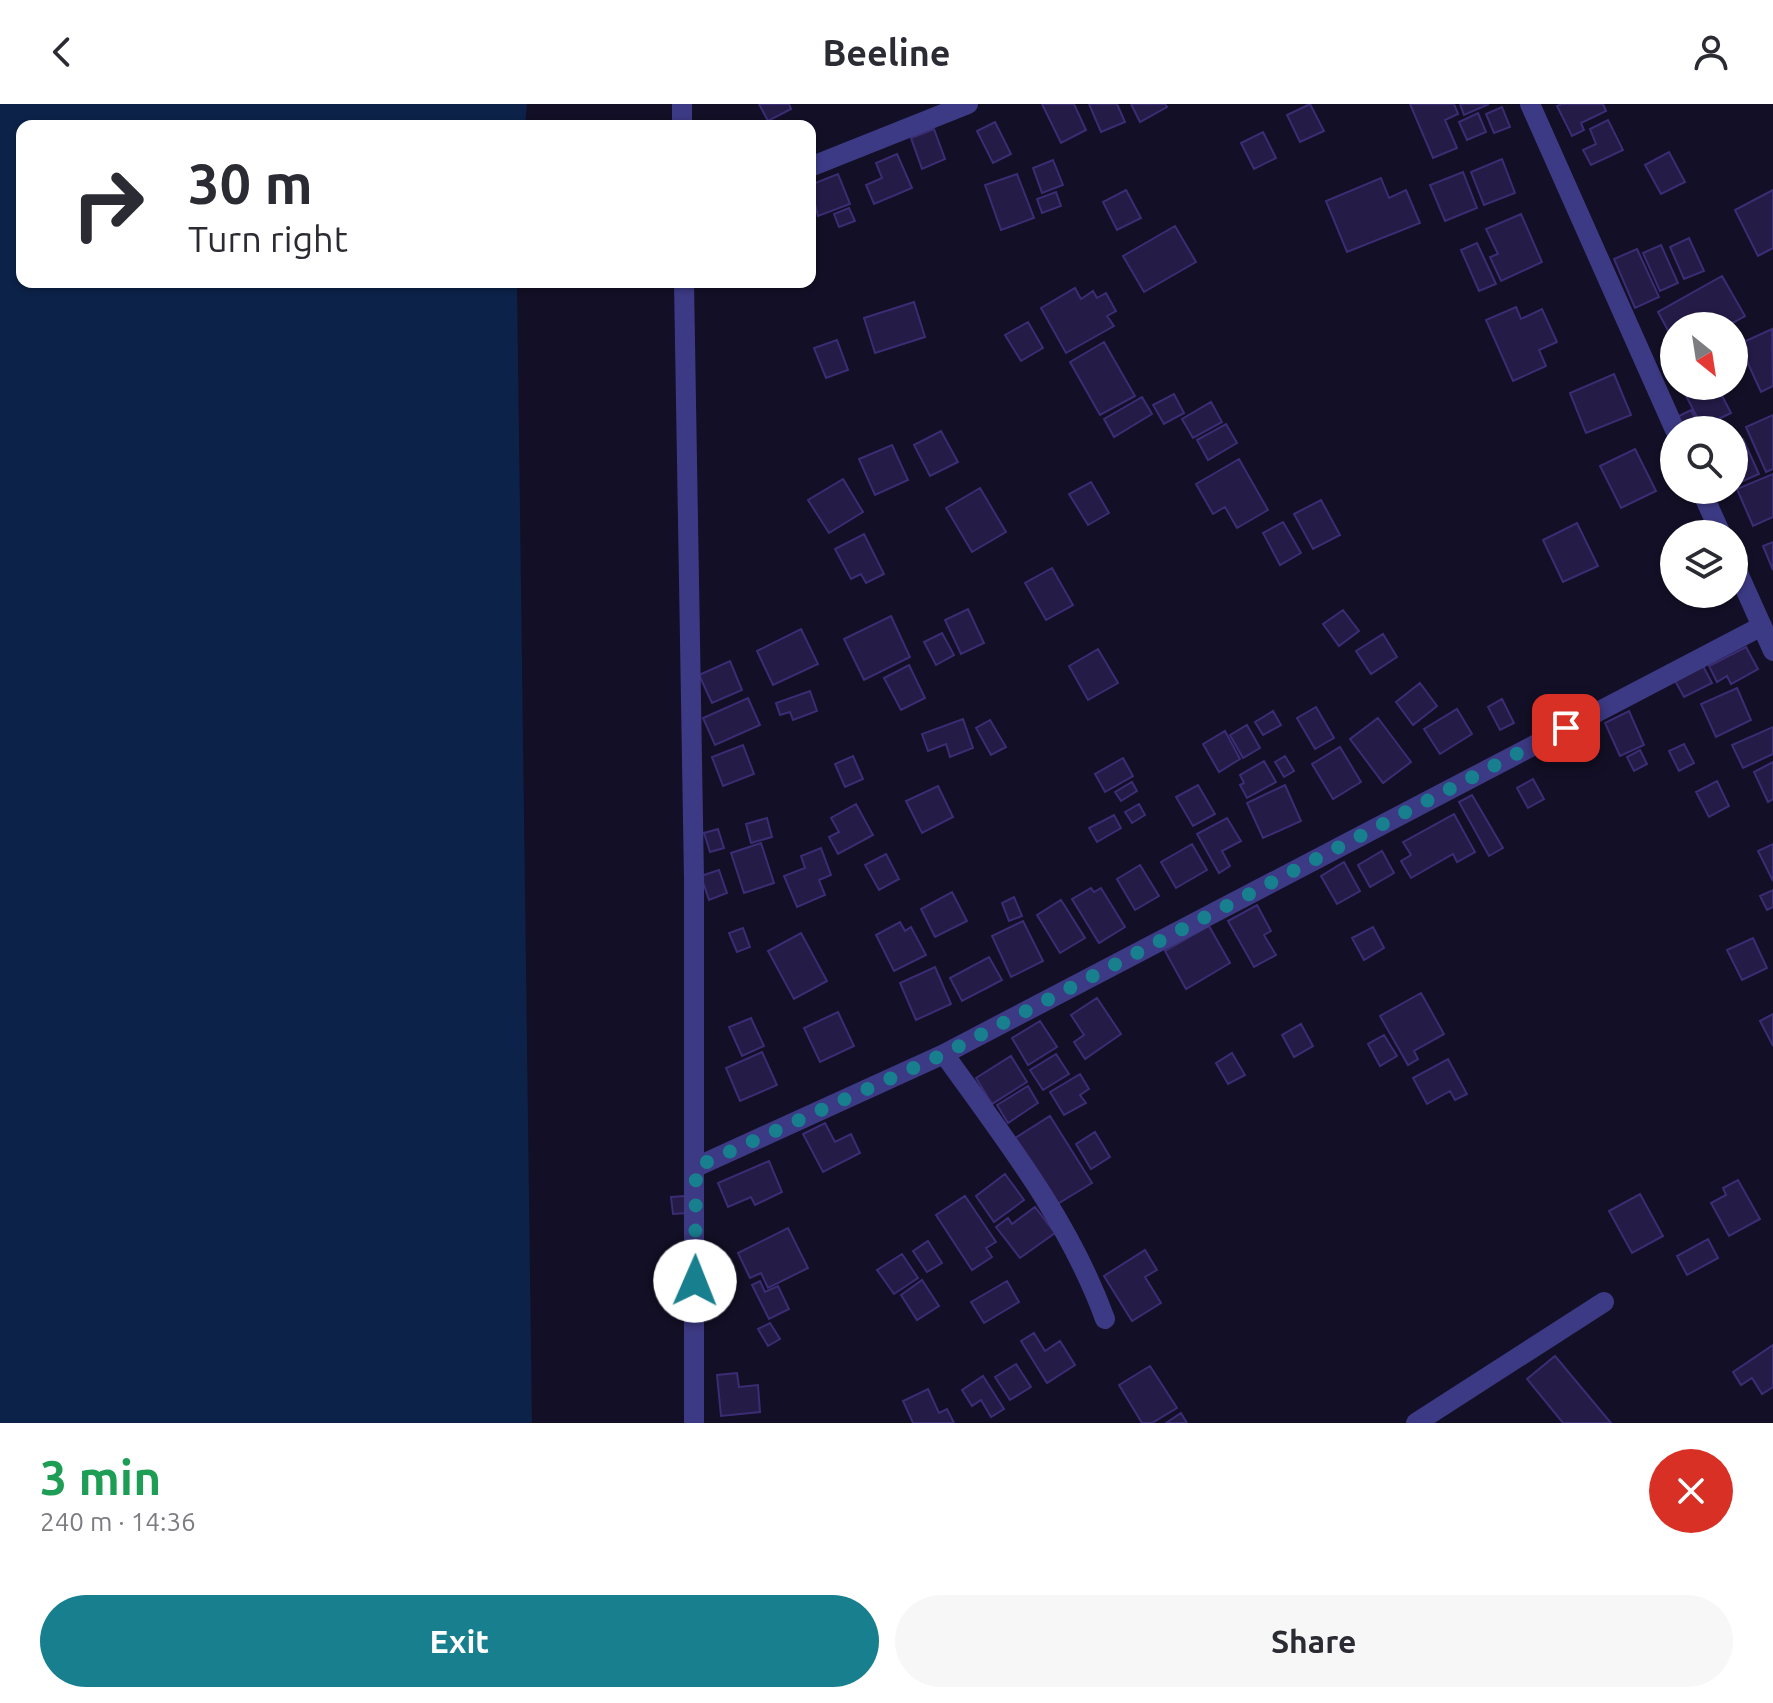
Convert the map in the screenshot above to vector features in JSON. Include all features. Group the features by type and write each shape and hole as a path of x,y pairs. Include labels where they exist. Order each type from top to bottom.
{"street":[{"path":"816,165 968,104"},
{"path":"1530,104 1669,416"},
{"path":"684,288 696,1167 694,1423"},
{"path":"1748,595 1773,651"},
{"path":"696,1167 944,1054 1762,626"},
{"path":"944,1054 1060,1220 1090,1277 1105,1319"},
{"path":"1416,1423 1604,1302"}],"water":[{"path":"0,104 527,104 526,120 16,120 16,288 517,288 532,1423 0,1423"}],"building":[{"path":"759,104 789,104 791,109 767,120"},
{"path":"1042,104 1074,104 1086,130 1061,143"},
{"path":"1089,104 1117,104 1125,122 1101,132"},
{"path":"1131,104 1165,104 1167,107 1140,122"},
{"path":"1310,104 1324,131 1300,142 1287,115"},
{"path":"1410,104 1454,104 1458,114 1445,120 1457,148 1433,158"},
{"path":"1460,104 1489,104 1464,115"},
{"path":"1603,104 1606,111 1581,123 1584,130 1572,136 1557,106"},
{"path":"1502,107 1510,127 1494,133 1486,114"},
{"path":"1478,113 1486,132 1467,140 1459,122"},
{"path":"1608,120 1623,150 1591,165 1583,150 1596,144 1590,129"},
{"path":"995,122 1011,154 993,163 977,131"},
{"path":"934,129 945,159 922,169 911,138"},
{"path":"1263,132 1276,158 1254,169 1241,143"},
{"path":"1669,152 1685,182 1661,194 1645,165"},
{"path":"897,154 912,188 874,204 866,185 882,178 876,163"},
{"path":"1502,159 1515,193 1484,205 1471,172"},
{"path":"1053,160 1063,185 1042,193 1033,168"},
{"path":"1463,172 1477,208 1445,221 1430,185"},
{"path":"838,174 850,204 818,216 816,183"},
{"path":"1017,174 1034,218 1001,230 985,185"},
{"path":"1381,178 1389,198 1406,190 1420,223 1347,252 1326,201"},
{"path":"1126,190 1141,218 1117,230 1103,202"},
{"path":"1773,190 1773,248 1758,256 1735,210"},
{"path":"1056,192 1061,206 1042,213 1037,199"},
{"path":"849,208 855,221 839,227 834,214"},
{"path":"1521,214 1542,262 1501,281 1490,257 1498,254 1486,229"},
{"path":"1175,226 1196,262 1144,292 1123,256"},
{"path":"1689,238 1704,271 1684,279 1670,247"},
{"path":"1477,243 1496,284 1479,291 1461,250"},
{"path":"1661,245 1678,283 1660,291 1643,253"},
{"path":"1637,249 1659,297 1635,308 1614,259"},
{"path":"1722,276 1743,312 1660,312 1660,316 1658,312"},
{"path":"1075,288 1081,299 1093,291 1097,298 1106,293 1116,311 1107,316 1114,326 1066,353 1041,308"},
{"path":"914,302 925,337 875,353 864,318"},
{"path":"1516,307 1521,319 1542,309 1557,342 1539,350 1546,366 1513,381 1486,320"},
{"path":"1028,322 1043,348 1021,361 1005,335"},
{"path":"1772,329 1773,386 1761,392 1748,364 1748,340"},
{"path":"837,340 848,370 826,378 814,348"},
{"path":"1104,342 1135,396 1100,415 1070,362"},
{"path":"1614,374 1631,415 1586,433 1570,393"},
{"path":"1174,394 1184,413 1164,424 1153,405"},
{"path":"1142,397 1152,414 1114,437 1104,419"},
{"path":"1688,400 1724,400 1731,413 1725,416 1696,416"},
{"path":"1211,402 1222,422 1193,438 1182,419"},
{"path":"1691,410 1694,416 1679,416"},
{"path":"1773,415 1773,469 1766,472 1748,426"},
{"path":"1226,424 1237,443 1208,460 1197,440"},
{"path":"941,431 958,462 930,476 914,445"},
{"path":"892,445 908,480 875,495 859,459"},
{"path":"1635,449 1656,491 1621,508 1600,466"},
{"path":"1748,450 1759,474 1748,479"},
{"path":"1239,459 1268,510 1237,528 1225,507 1213,514 1196,484"},
{"path":"1773,474 1773,517 1753,526 1743,504 1748,504 1748,484"},
{"path":"843,479 863,512 829,533 808,500"},
{"path":"1091,482 1109,513 1088,525 1069,494"},
{"path":"980,488 1006,532 972,552 946,508"},
{"path":"1321,500 1340,535 1313,549 1294,514"},
{"path":"1283,522 1301,553 1280,565 1263,533"},
{"path":"1577,523 1598,566 1563,582 1543,540"},
{"path":"864,534 884,574 866,583 861,574 851,579 835,549"},
{"path":"1773,542 1773,570 1763,546"},
{"path":"1052,568 1073,605 1046,620 1025,583"},
{"path":"968,609 984,643 961,654 945,620"},
{"path":"1343,610 1359,631 1339,646 1323,624"},
{"path":"891,616 910,657 864,680 844,639"},
{"path":"801,629 818,664 773,685 757,651"},
{"path":"942,633 954,655 936,665 924,642"},
{"path":"1383,634 1397,657 1371,674 1356,651"},
{"path":"1746,647 1758,669 1731,684 1727,676 1717,682 1709,666"},
{"path":"1098,649 1118,683 1088,700 1069,666"},
{"path":"730,661 742,690 712,703 699,675"},
{"path":"1702,664 1712,683 1684,697 1674,679"},
{"path":"909,665 925,698 901,710 884,678"},
{"path":"1420,683 1437,706 1413,725 1396,702"},
{"path":"1737,688 1751,720 1716,737 1701,704"},
{"path":"810,691 817,711 793,720 790,712 780,715 776,703"},
{"path":"748,698 760,725 715,745 703,718"},
{"path":"1502,699 1514,723 1500,730 1488,707"},
{"path":"1316,707 1334,738 1315,749 1297,718"},
{"path":"1457,709 1472,734 1440,754 1424,729"},
{"path":"1273,711 1281,725 1263,735 1255,722"},
{"path":"1629,711 1644,745 1620,756 1605,723"},
{"path":"1378,718 1411,762 1383,783 1350,739"},
{"path":"963,719 973,748 950,757 946,744 928,751 922,734"},
{"path":"990,720 1006,747 991,755 976,728"},
{"path":"1247,725 1260,748 1243,758 1230,735"},
{"path":"1773,727 1773,754 1743,768 1732,745"},
{"path":"1225,731 1240,759 1219,772 1203,744"},
{"path":"1684,744 1694,763 1679,771 1669,751"},
{"path":"743,745 754,774 723,786 712,757"},
{"path":"1340,747 1361,782 1333,799 1312,764"},
{"path":"1640,750 1647,764 1634,771 1627,757"},
{"path":"853,756 863,779 845,787 835,764"},
{"path":"1285,756 1294,771 1284,777 1275,762"},
{"path":"1123,758 1133,776 1105,792 1095,774"},
{"path":"1264,761 1276,782 1247,798 1240,785 1244,783 1240,775"},
{"path":"1773,762 1773,799 1768,802 1754,772"},
{"path":"1533,779 1544,799 1528,808 1517,788"},
{"path":"1717,781 1729,806 1709,817 1696,792"},
{"path":"1132,782 1137,791 1121,801 1115,792"},
{"path":"1198,785 1215,814 1193,826 1176,797"},
{"path":"1285,785 1301,821 1263,838 1247,803"},
{"path":"938,786 953,817 922,833 906,801"},
{"path":"1472,795 1503,848 1489,856 1459,802"},
{"path":"856,804 873,835 838,854 829,837 839,832 831,818"},
{"path":"1139,804 1145,815 1132,823 1125,812"},
{"path":"1454,814 1475,852 1457,862 1453,854 1411,878 1401,861 1411,855 1403,842"},
{"path":"1114,815 1121,828 1097,842 1089,828"},
{"path":"767,818 772,837 751,843 746,824"},
{"path":"1227,818 1241,841 1222,851 1230,866 1219,873 1197,834"},
{"path":"718,829 724,848 710,852 704,833"},
{"path":"761,843 774,883 744,893 731,853"},
{"path":"1192,844 1207,870 1176,888 1161,862"},
{"path":"1773,844 1773,881 1758,851"},
{"path":"821,848 831,875 819,880 825,895 797,907 784,876 805,868 801,856"},
{"path":"1382,851 1394,873 1370,887 1358,865"},
{"path":"886,854 899,879 879,890 865,865"},
{"path":"1344,862 1360,891 1337,904 1321,876"},
{"path":"1140,865 1159,896 1135,910 1117,879"},
{"path":"719,870 727,893 709,900 701,876"},
{"path":"1091,888 1094,892 1101,888 1125,927 1099,943 1072,899"},
{"path":"1773,890 1773,907 1767,910 1760,896"},
{"path":"952,892 967,921 935,937 921,909"},
{"path":"1014,897 1022,916 1009,921 1002,903"},
{"path":"1061,900 1085,938 1060,953 1037,915"},
{"path":"1257,905 1271,931 1264,935 1276,955 1254,967 1228,921"},
{"path":"1023,921 1043,961 1011,977 992,936"},
{"path":"900,922 905,931 911,927 926,955 894,971 876,935"},
{"path":"1209,926 1230,963 1186,989 1165,951"},
{"path":"1373,927 1384,948 1364,960 1352,938"},
{"path":"743,928 750,947 737,952 729,933"},
{"path":"801,933 827,981 794,999 768,951"},
{"path":"1753,938 1767,968 1742,980 1727,950"},
{"path":"989,957 1002,980 962,1001 950,978"},
{"path":"935,967 951,1004 916,1020 900,983"},
{"path":"1421,993 1444,1034 1414,1051 1418,1059 1408,1065 1380,1016"},
{"path":"1097,998 1121,1034 1085,1059 1074,1042 1084,1035 1071,1015"},
{"path":"838,1012 854,1046 820,1062 804,1028"},
{"path":"1773,1014 1773,1046 1760,1021"},
{"path":"751,1018 764,1046 742,1056 729,1027"},
{"path":"1040,1021 1057,1047 1028,1065 1012,1038"},
{"path":"1301,1024 1313,1046 1294,1057 1282,1035"},
{"path":"1384,1035 1397,1056 1380,1066 1368,1044"},
{"path":"762,1052 777,1085 740,1101 726,1068"},
{"path":"1232,1053 1245,1075 1228,1084 1216,1063"},
{"path":"1056,1054 1069,1074 1043,1090 1030,1070"},
{"path":"1011,1056 1027,1082 992,1104 976,1078"},
{"path":"1448,1059 1467,1094 1455,1100 1450,1091 1427,1104 1413,1078"},
{"path":"1080,1074 1089,1089 1080,1095 1086,1103 1064,1115 1050,1092"},
{"path":"1028,1086 1038,1103 1008,1123 997,1105"},
{"path":"1050,1116 1092,1183 1056,1205 1015,1138"},
{"path":"825,1123 835,1142 851,1134 860,1153 823,1172 803,1134"},
{"path":"1095,1132 1110,1157 1091,1169 1076,1144"},
{"path":"769,1161 782,1192 755,1205 751,1197 728,1207 718,1183"},
{"path":"1005,1174 1024,1200 994,1222 976,1196"},
{"path":"1738,1180 1760,1219 1729,1236 1711,1203 1726,1195 1723,1188"},
{"path":"1640,1194 1663,1236 1632,1253 1609,1211"},
{"path":"685,1196 687,1213 673,1214 671,1197"},
{"path":"965,1196 996,1242 986,1248 992,1257 972,1270 936,1215"},
{"path":"1035,1207 1055,1233 1020,1258 996,1227 1008,1218 1012,1224"},
{"path":"788,1228 808,1268 768,1288 761,1273 750,1278 738,1253"},
{"path":"1708,1239 1718,1258 1687,1275 1677,1256"},
{"path":"928,1241 942,1263 927,1272 913,1251"},
{"path":"1145,1250 1157,1270 1145,1277 1161,1303 1132,1321 1104,1276"},
{"path":"902,1254 918,1278 894,1294 877,1270"},
{"path":"922,1280 939,1306 917,1320 901,1295"},
{"path":"760,1281 765,1292 778,1286 789,1309 769,1319 752,1285"},
{"path":"1007,1281 1019,1302 984,1323 971,1302"},
{"path":"770,1323 780,1339 768,1346 758,1329"},
{"path":"1034,1333 1045,1351 1060,1341 1075,1365 1047,1383 1021,1341"},
{"path":"1773,1345 1773,1387 1762,1394 1752,1378 1741,1385 1733,1372"},
{"path":"1555,1356 1611,1423 1563,1423 1527,1379"},
{"path":"1016,1364 1031,1387 1010,1400 995,1377"},
{"path":"1150,1366 1177,1408 1152,1423 1142,1423 1119,1385"},
{"path":"737,1373 739,1387 758,1385 760,1412 721,1416 717,1375"},
{"path":"983,1376 1004,1409 991,1417 981,1400 972,1406 962,1390"},
{"path":"928,1389 939,1413 947,1409 954,1423 913,1423 903,1401"},
{"path":"1181,1413 1187,1423 1166,1423"}],"route":[{"path":"695,1281 696,1167 944,1054 1566,728"}]}
